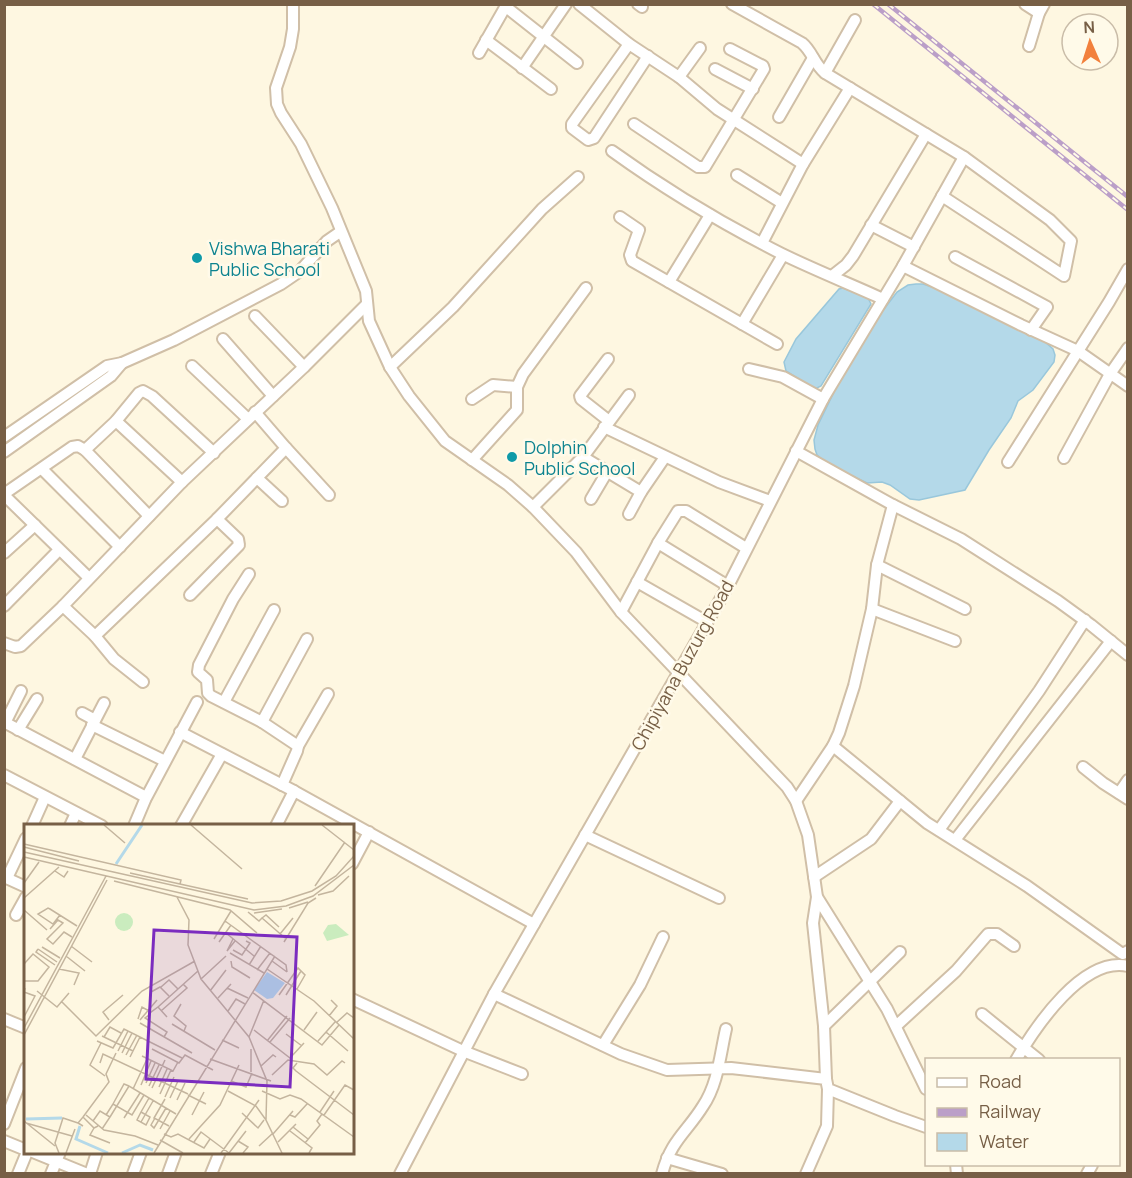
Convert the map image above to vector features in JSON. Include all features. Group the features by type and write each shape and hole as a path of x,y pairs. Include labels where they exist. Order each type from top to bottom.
{"street":[{"path":"292,4 293,29 290,47 276,88 277,104 301,144 323,189 366,291 372,330 390,368 445,441 508,486 533,507 576,552 621,612 778,776 796,801 808,835 817,897 813,923 824,1026 827,1084 827,1126 806,1173"},
{"path":"522,68 566,4"},
{"path":"579,4 629,44 679,77 717,110 803,164"},
{"path":"732,4 802,43 810,50 816,65 825,73 964,157 1050,220 1067,236 1071,245 1064,276 942,196"},
{"path":"1025,4 1042,9 1029,46"},
{"path":"479,53 507,6 577,63"},
{"path":"825,73 855,20"},
{"path":"486,40 551,89"},
{"path":"629,44 571,125 588,140 594,138 648,56"},
{"path":"679,77 700,48"},
{"path":"634,124 701,168 707,165 732,120 764,72 764,68 730,49"},
{"path":"779,117 813,58"},
{"path":"715,69 753,88"},
{"path":"762,243 803,164 850,88"},
{"path":"832,276 849,262 926,134"},
{"path":"612,151 653,180 710,215 783,255 883,299"},
{"name":"Chipiyana Buzurg Road","path":"400,1173 494,994 728,585 823,399 903,266 964,157"},
{"path":"737,175 782,204"},
{"path":"390,368 453,307 542,209 578,177"},
{"path":"669,282 710,215"},
{"path":"620,217 638,227 640,232 630,259 777,344"},
{"path":"871,225 914,247"},
{"path":"4,437 107,366 122,363 174,340 281,284 300,271 327,241 340,232"},
{"path":"742,324 783,255"},
{"path":"955,257 1047,307 1031,330"},
{"path":"903,266 1078,351 1128,386"},
{"path":"1008,462 1128,269"},
{"path":"472,460 518,410 517,387 523,374 586,288"},
{"path":"4,643 15,647 21,646 63,606 182,482 367,304"},
{"path":"255,316 304,367"},
{"path":"223,339 273,396"},
{"path":"1064,458 1110,374 1128,348"},
{"path":"608,359 580,396 607,424 665,457 719,482 770,501"},
{"path":"4,452 111,376 122,363"},
{"path":"192,366 286,448 329,495"},
{"path":"749,369 783,377 823,399"},
{"path":"472,399 493,385 517,387"},
{"path":"85,450 116,421 139,393 148,393 214,453"},
{"path":"533,507 583,457 629,395"},
{"path":"116,421 182,482"},
{"path":"89,578 4,495 72,447 78,446 85,450 149,516"},
{"path":"95,636 217,519 286,448"},
{"path":"796,451 893,505 962,539 1085,621 1128,655"},
{"path":"583,457 641,492"},
{"path":"629,514 665,457"},
{"path":"42,469 120,547"},
{"path":"591,499 607,472"},
{"path":"256,478 282,501"},
{"path":"796,801 833,746 854,686 872,609 877,565 893,505"},
{"path":"621,612 675,513 682,510 746,548"},
{"path":"190,595 240,545 238,539 217,519"},
{"path":"5,551 35,525"},
{"path":"658,543 728,585"},
{"path":"4,606 59,550"},
{"path":"877,565 965,609"},
{"path":"249,574 233,599 198,672 208,681 209,695 262,722 298,746"},
{"path":"637,582 707,622"},
{"path":"63,606 95,636 114,659 143,681"},
{"path":"872,609 955,641"},
{"path":"224,702 274,610"},
{"path":"939,830 1039,691 1085,621"},
{"path":"262,722 307,639"},
{"path":"955,840 1111,641"},
{"path":"21,692 5,722 146,798"},
{"path":"282,785 298,746 328,694"},
{"path":"18,730 37,699"},
{"path":"134,824 197,702"},
{"path":"75,759 104,703"},
{"path":"82,713 94,723 165,761"},
{"path":"180,732 294,791 534,924"},
{"path":"833,746 939,830 1027,886 1125,953 1116,964"},
{"path":"181,824 222,754"},
{"path":"1083,767 1123,796 1128,780"},
{"path":"5,778 100,824"},
{"path":"277,824 294,791"},
{"path":"32,824 45,797"},
{"path":"814,877 871,839 900,801"},
{"path":"70,824 76,813"},
{"path":"354,860 369,832"},
{"path":"585,835 719,898"},
{"path":"24,842 6,877 24,886"},
{"path":"817,897 871,981 925,1085"},
{"path":"16,915 24,901"},
{"path":"896,1026 956,971 988,934 997,934 1014,946"},
{"path":"603,1045 640,985 663,937"},
{"path":"824,1026 900,952"},
{"path":"1017,1058 1044,1019 1076,985 1107,965 1128,966"},
{"path":"494,994 641,1062 667,1070 731,1068 827,1084 895,1116 925,1125"},
{"path":"354,1000 463,1051 522,1074"},
{"path":"982,1014 1037,1058"},
{"path":"4,1019 24,1027"},
{"path":"662,1173 680,1134 704,1105 718,1070 726,1029"},
{"path":"4,1124 24,1073"},
{"path":"4,1141 24,1150"},
{"path":"18,1173 25,1154"},
{"path":"43,1154 58,1157 88,1173 96,1154"},
{"path":"133,1173 140,1154"},
{"path":"168,1173 175,1154"},
{"path":"211,1173 219,1154"},
{"path":"51,1173 58,1157"},
{"path":"667,1158 722,1173"}],"water":[{"path":"916,284 938,289 1044,341 1053,349 1055,355 1054,362 1033,390 1018,401 1011,418 965,490 919,500 910,499 882,482 867,483 828,464 817,455 814,440 818,425 836,388 875,321 897,292 908,285"},
{"path":"843,288 868,298 871,304 821,386 815,389 786,371 784,362 796,339 839,289"}],"railway":[{"path":"873,4 1128,210"},
{"path":"888,4 1128,197"}],"place":[{"name":"Vishwa Bharati Public School","path":"197,258"},
{"name":"Dolphin Public School","path":"512,457"}]}
